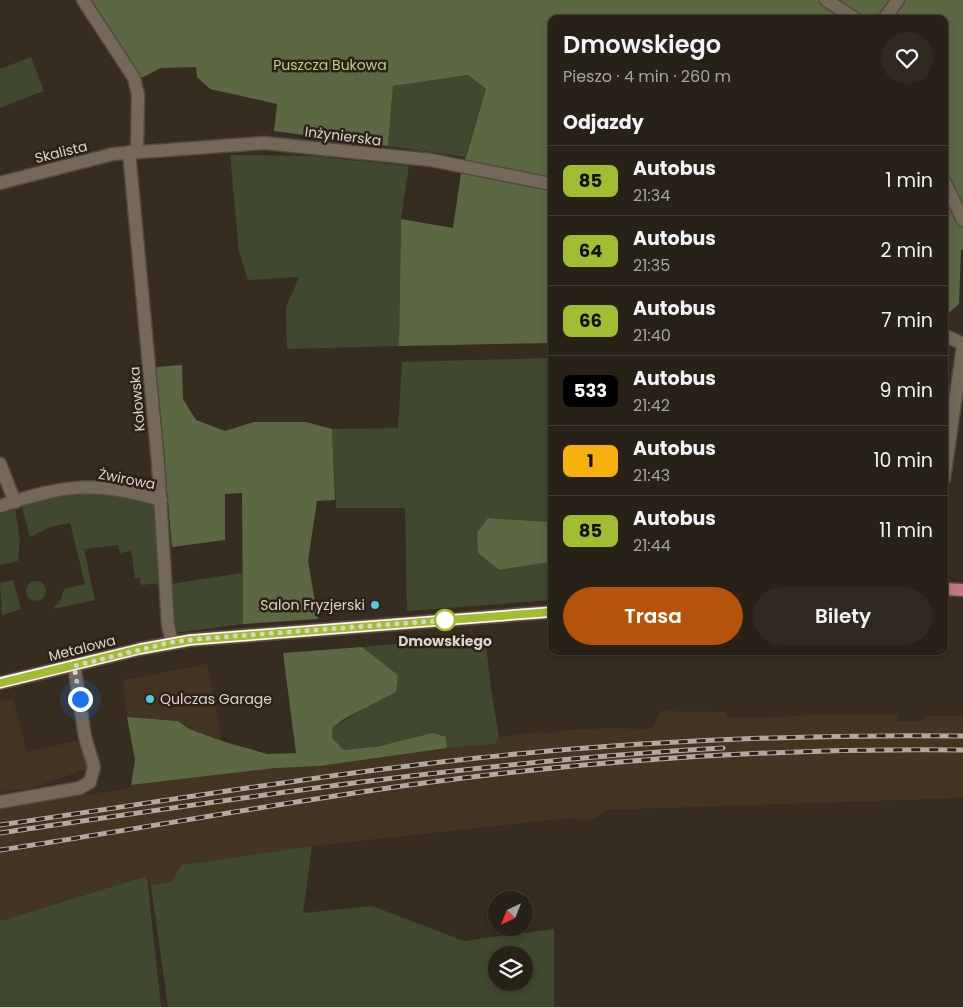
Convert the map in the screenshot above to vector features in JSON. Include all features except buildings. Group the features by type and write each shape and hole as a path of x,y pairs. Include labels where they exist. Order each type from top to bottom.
{"main road":[{"path":"948,589 963,590"},
{"name":"Metalowa","path":"0,683 172,642 228,636 548,612"}],"street":[{"name":"Kołowska","path":"83,0 134,78 138,95 133,152 161,500 168,625 172,642"},
{"path":"826,0 850,15"},
{"path":"887,15 898,0"},
{"name":"Inżynierska","path":"133,152 264,143 318,147 378,156 431,160 548,183"},
{"name":"Skalista","path":"0,183 133,152"},
{"path":"948,189 963,220"},
{"path":"948,337 963,344 948,451"},
{"path":"0,464 15,502"},
{"name":"Żwirowa","path":"0,506 72,487 101,487 161,500"},
{"path":"0,802 80,788 91,781 94,767 85,737 74,666"}],"shaded area":[{"path":"207,664 222,741 189,729 178,721 127,717 123,680"},
{"path":"13,698 27,752 88,738 98,765 32,788 0,792 0,701"},
{"path":"660,711 726,712 727,718 764,718 823,714 897,715 897,721 923,721 924,716 963,716 963,798 604,810 595,819 581,820 571,818 312,846 183,865 171,882 151,885 147,876 0,921 0,807 131,788 131,785 276,768 320,766 447,748 496,744 499,737 540,732 551,734 565,730 652,729"}],"green space":[{"name":"Puszcza Bukowa","path":"91,0 963,0 963,250 961,250 959,304 948,314 948,15 548,15 548,343 399,346 401,219 453,228 461,173 486,89 468,75 393,86 388,146 274,131 277,104 210,89 197,77 196,67 161,68 139,79 131,61"},
{"path":"31,57 44,91 0,108 0,69"},
{"path":"468,75 486,89 465,157 388,146 393,86"},
{"path":"230,155 311,156 409,166 401,219 399,346 287,349 286,307 299,277 248,280 239,252"},
{"path":"548,358 548,522 488,518 499,570 548,562 548,600 407,611 405,508 336,508 332,429 398,428 402,362"},
{"path":"182,365 183,399 196,420 225,431 254,422 306,422 332,429 335,500 317,501 308,561 318,619 243,624 242,493 225,494 225,540 172,547 156,367"},
{"path":"90,491 149,501 154,504 162,583 141,585 140,578 135,578 131,551 120,553 118,545 84,549 95,600 53,609 61,599 64,589 85,584 70,523 50,527 30,537 22,507 70,492"},
{"path":"15,509 20,541 18,561 0,565 0,514"},
{"path":"488,518 548,522 548,562 499,570 478,553 477,533"},
{"path":"242,573 243,624 174,633 171,584"},
{"path":"13,580 21,609 2,615 0,583"},
{"path":"36,581 43,584 46,591 43,598 36,601 29,598 26,591 29,584"},
{"path":"485,636 499,737 496,744 447,748 446,737 344,750 333,739 332,728 365,708 398,675 362,647"},
{"path":"362,647 398,675 396,692 344,719 332,728 333,739 344,750 380,746 433,733 446,737 447,748 320,766 276,768 131,785 135,760 127,717 178,721 189,729 267,754 296,753 283,653"},
{"path":"312,846 303,913 372,906 464,941 502,936 533,936 533,932 554,929 554,1007 168,1007 151,885 171,882 182,865"},
{"path":"147,876 161,1007 0,1007 0,921"}],"railway":[{"path":"0,825 358,772 537,752 720,740 841,736 963,736"},
{"path":"0,833 270,794 451,771 632,754 723,748"},
{"path":"0,850 371,790 558,767 760,753 963,750"}],"bus line":[{"name":"85","path":"0,683 172,642 548,612"}],"place":[{"name":"Salon Fryzjerski","path":"375,605"},
{"name":"Dmowskiego","path":"445,620"},
{"name":"Qulczas Garage","path":"150,699"}],"route":[{"path":"80,699 74,666 172,642 448,620 445,620"}]}
